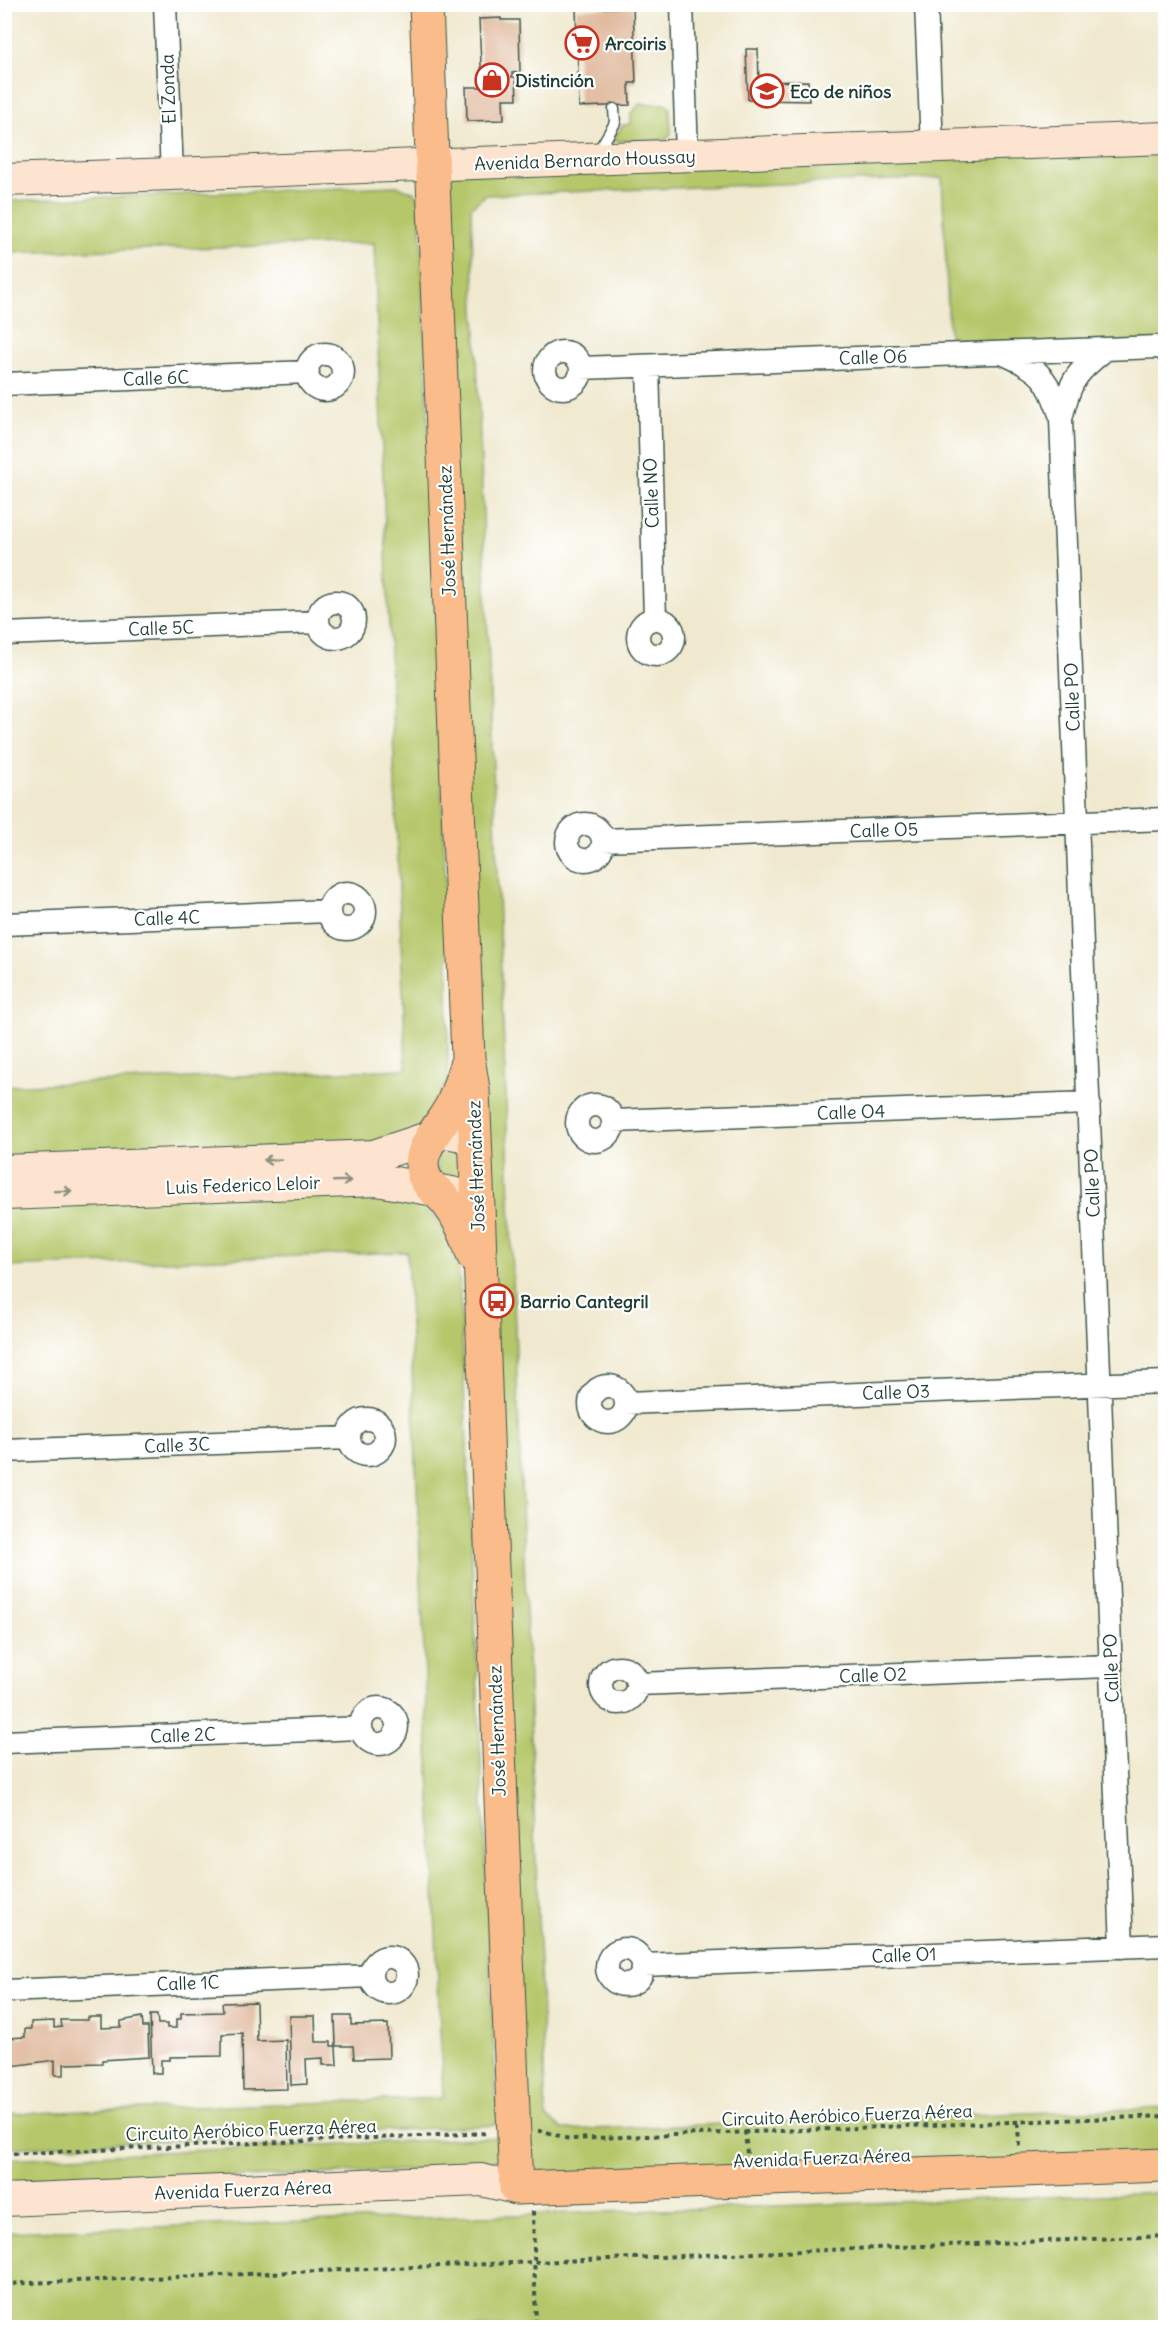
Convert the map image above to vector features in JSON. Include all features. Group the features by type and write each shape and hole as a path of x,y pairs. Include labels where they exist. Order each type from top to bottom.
{"main road":[{"name":"José Hernández","path":"426,4 468,1058 473,1089 479,1274 521,2181"},
{"name":"Avenida Bernardo Houssay","path":"4,180 1166,138"},
{"name":"José Hernández","path":"468,1058 450,1108 422,1156 423,1171 428,1183 438,1192 460,1222 479,1274"},
{"name":"Luis Federico Leloir","path":"4,1171 374,1156 446,1132 462,1135 475,1142"},
{"name":"Luis Federico Leloir","path":"4,1194 377,1180 407,1183 438,1192 452,1193 467,1189 476,1179"},
{"name":"Avenida Fuerza Aérea","path":"521,2181 746,2146 1019,2137 1166,2147"},
{"name":"Avenida Fuerza Aérea","path":"4,2200 481,2180 521,2181 1166,2165"}],"street":[{"name":"El Zonda","path":"165,4 172,174"},
{"path":"682,4 687,156"},
{"path":"926,4 932,147"},
{"name":"Calle O6","path":"581,368 1158,347 1166,350"},
{"name":"Calle PO","path":"1106,349 1084,365 1068,389 1061,419 1122,1947"},
{"name":"Calle PO","path":"1001,352 1031,366 1050,386 1061,419"},
{"name":"Calle NO","path":"648,366 655,619"},
{"name":"Calle 6C","path":"4,384 308,372"},
{"name":"Calle 5C","path":"4,634 318,622"},
{"name":"Calle O5","path":"603,840 1166,819"},
{"name":"Calle 4C","path":"4,924 329,911"},
{"name":"Calle O4","path":"613,1121 1089,1103"},
{"name":"Calle O3","path":"626,1402 1166,1382"},
{"name":"Calle 3C","path":"4,1451 349,1438"},
{"name":"Calle O2","path":"637,1684 1110,1666"},
{"name":"Calle 2C","path":"4,1742 361,1728"},
{"name":"Calle O1","path":"643,1965 1166,1945"},
{"name":"Calle 1C","path":"4,1991 371,1976"}],"lane":[{"path":"594,158 615,123 614,109"}],"path":[{"name":"Circuito Aeróbico Fuerza Aérea","path":"531,2131 546,2131 570,2139 746,2146 1019,2137 1166,2116"},
{"name":"Circuito Aeróbico Fuerza Aérea","path":"4,2154 498,2133"},
{"path":"521,2181 534,2262 536,2328"},
{"path":"4,2283 1166,2236"}],"green space":[{"path":"640,104 666,104 670,108 671,134 666,140 611,141 623,125 631,124 631,113"},
{"path":"1165,138 1165,350 950,355 942,178 486,195 471,207 546,2117 564,2130 1165,2108 1165,2165 516,2188 479,1274 438,1192 437,1128 460,1084 432,165"},
{"path":"397,186 414,192 420,202 448,956 448,1079 430,1117 420,1128 391,1142 5,1162 4,1086 406,1069 374,243 5,253 5,201"},
{"path":"363,1185 409,1197 427,1209 441,1227 459,1269 496,2098 500,2125 5,2148 5,2114 443,2098 407,1252 5,1267 4,1200"},
{"path":"502,2137 500,2156 486,2167 5,2187 4,2159"},
{"path":"1165,2193 1165,2327 5,2327 5,2232"}],"building":[{"path":"633,7 636,83 629,83 630,105 579,107 576,9"},
{"path":"501,18 501,20 519,20 520,72 512,73 512,77 516,77 517,99 503,99 504,120 467,121 466,87 482,87 479,19"},
{"path":"746,49 758,49 759,82 808,81 809,101 748,100"},
{"path":"256,2002 257,2041 286,2040 287,2089 243,2090 242,2033 222,2034 222,2056 170,2057 170,2060 161,2060 161,2073 152,2073 150,2015 157,2015 158,2024 167,2024 167,2028 176,2028 176,2019 181,2019 181,2013 223,2012 222,2003"},
{"path":"289,2016 315,2016 316,2042 331,2042 331,2046 336,2046 337,2065 323,2065 323,2058 306,2059 307,2084 291,2085"},
{"path":"335,2016 351,2016 351,2025 388,2024 389,2058 354,2059 353,2046 336,2046"},
{"path":"88,2017 101,2017 101,2028 121,2027 121,2021 142,2017 143,2027 148,2027 149,2057 102,2060 102,2063 64,2064 64,2075 55,2075 55,2060 12,2066 11,2049 9,2049 9,2069 4,2070 4,2033 8,2033 8,2038 25,2037 25,2029 31,2029 31,2022 54,2021 54,2028 62,2027 61,2020 88,2020"}],"place":[{"name":"Arcoiris","path":"582,43"},
{"name":"Distinción","path":"492,80"},
{"name":"Eco de niños","path":"767,91"},
{"name":"Barrio Cantegril","path":"497,1301"}]}
